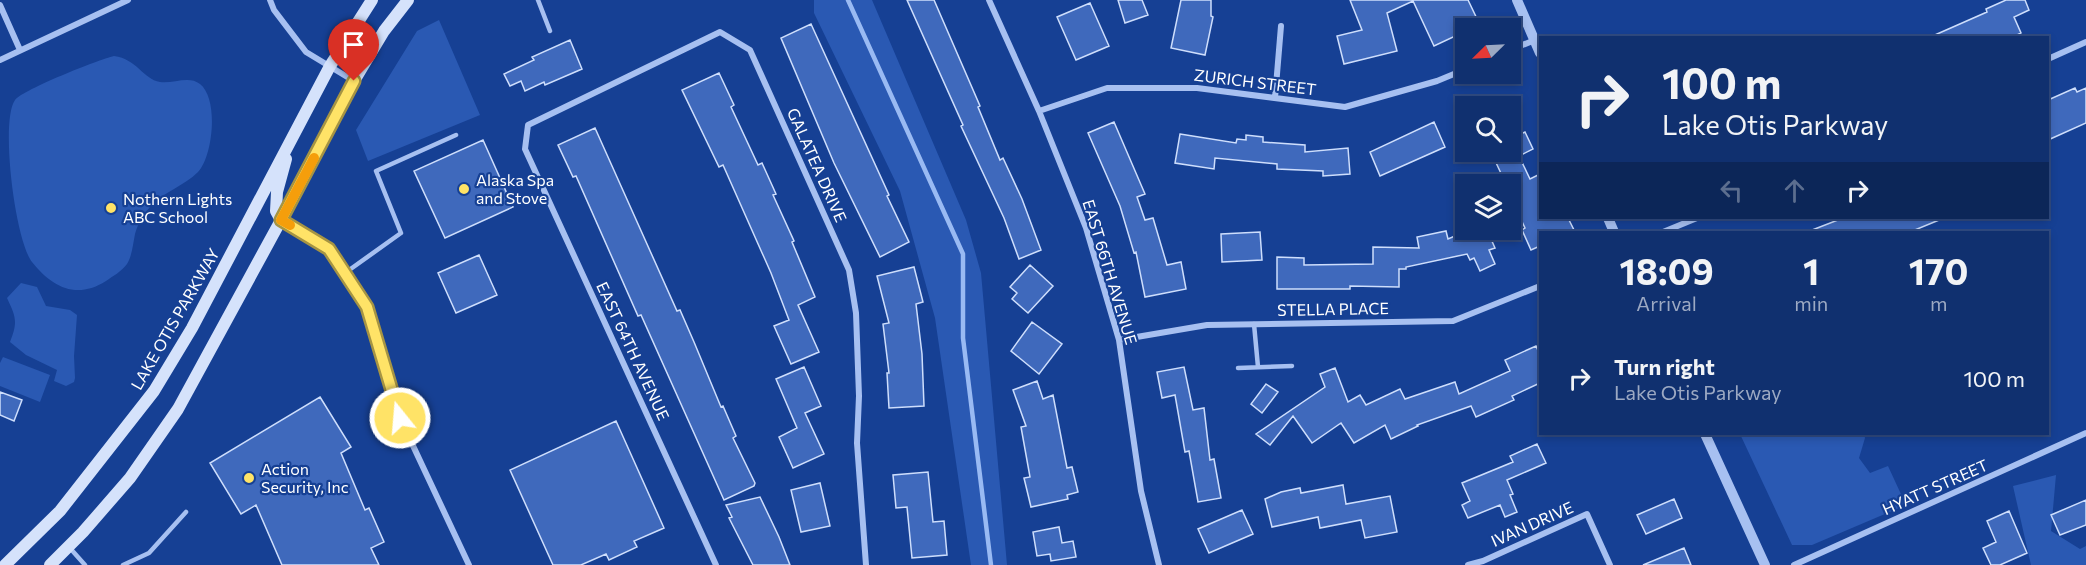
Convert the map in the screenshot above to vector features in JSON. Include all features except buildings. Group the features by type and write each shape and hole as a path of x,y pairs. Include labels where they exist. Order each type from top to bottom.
{"main road":[{"name":"LAKE OTIS PARKWAY","path":"4,565 60,511 154,391 192,328 330,66 372,0"},
{"path":"50,565 130,478 178,409 354,81 384,31 408,0"},
{"path":"281,220 276,211 288,146"}],"street":[{"path":"270,0 274,10 306,52 354,81"},
{"name":"EAST 66TH AVENUE","path":"989,0 1086,228 1119,340 1141,491 1159,565"},
{"path":"1517,0 1539,50"},
{"path":"0,60 124,1"},
{"path":"0,5 20,51"},
{"path":"1275,98 1281,26"},
{"name":"GALATEA DRIVE","path":"525,148 528,125 720,32 750,50 849,270 856,313 859,396 857,443 866,565"},
{"path":"1521,46 1535,40"},
{"path":"2049,59 2086,42"},
{"name":"ZURICH STREET","path":"1038,111 1107,88 1197,87 1345,107 1437,81 1455,74"},
{"name":"EAST 64TH AVENUE","path":"525,148 716,565"},
{"path":"1665,231 1695,219"},
{"path":"281,220 329,249 367,307 400,418 469,565"},
{"name":"STELLA PLACE","path":"1119,340 1207,325 1453,321 1539,286"},
{"name":"HYATT STREET","path":"1794,565 2086,433"},
{"path":"1705,435 1765,565"},
{"name":"IVAN DRIVE","path":"1468,565 1483,561 1587,514 1610,565"}],"lane":[{"path":"538,0 550,32"},
{"path":"345,273 401,233 376,171 456,135"},
{"path":"1254,324 1258,367"},
{"path":"1238,368 1292,366"},
{"path":"123,565 149,553 186,512"},
{"path":"69,546 86,565"}],"shaded area":[{"path":"814,0 872,0 966,220 981,273 1007,565 971,565 935,318 900,191 814,13"},
{"path":"439,20 480,115 368,161 356,130 417,31"},
{"path":"114,56 128,61 149,77 160,82 191,80 200,84 206,91 210,102 212,128 210,141 207,154 198,172 155,202 143,216 136,230 130,257 125,267 95,287 75,290 56,284 48,278 32,262 26,250 15,207 9,155 11,112 15,100 32,89"},
{"path":"21,283 37,287 46,306 70,310 77,315 75,378 74,382 66,386 54,381 57,370 26,355 10,342 15,320 7,298"},
{"path":"3,357 50,375 40,402 0,386 0,363"},
{"path":"1740,435 1864,435 1859,458 1870,473 1888,466 1906,505 1812,545 1792,545"},
{"path":"2056,475 2051,531 2080,549 2086,546 2086,565 2031,565 2013,486"}],"waterway":[{"path":"848,0 963,254 963,338 991,565"}],"slow traffic":[{"path":"290,225 281,220 314,158"}],"place":[{"name":"Alaska Spa and Stove","path":"464,189"},
{"name":"Nothern Lights ABC School","path":"111,208"},
{"name":"Action Security, Inc","path":"249,478"}],"route":[{"path":"354,81 281,220 329,249 367,307 400,418"}]}
